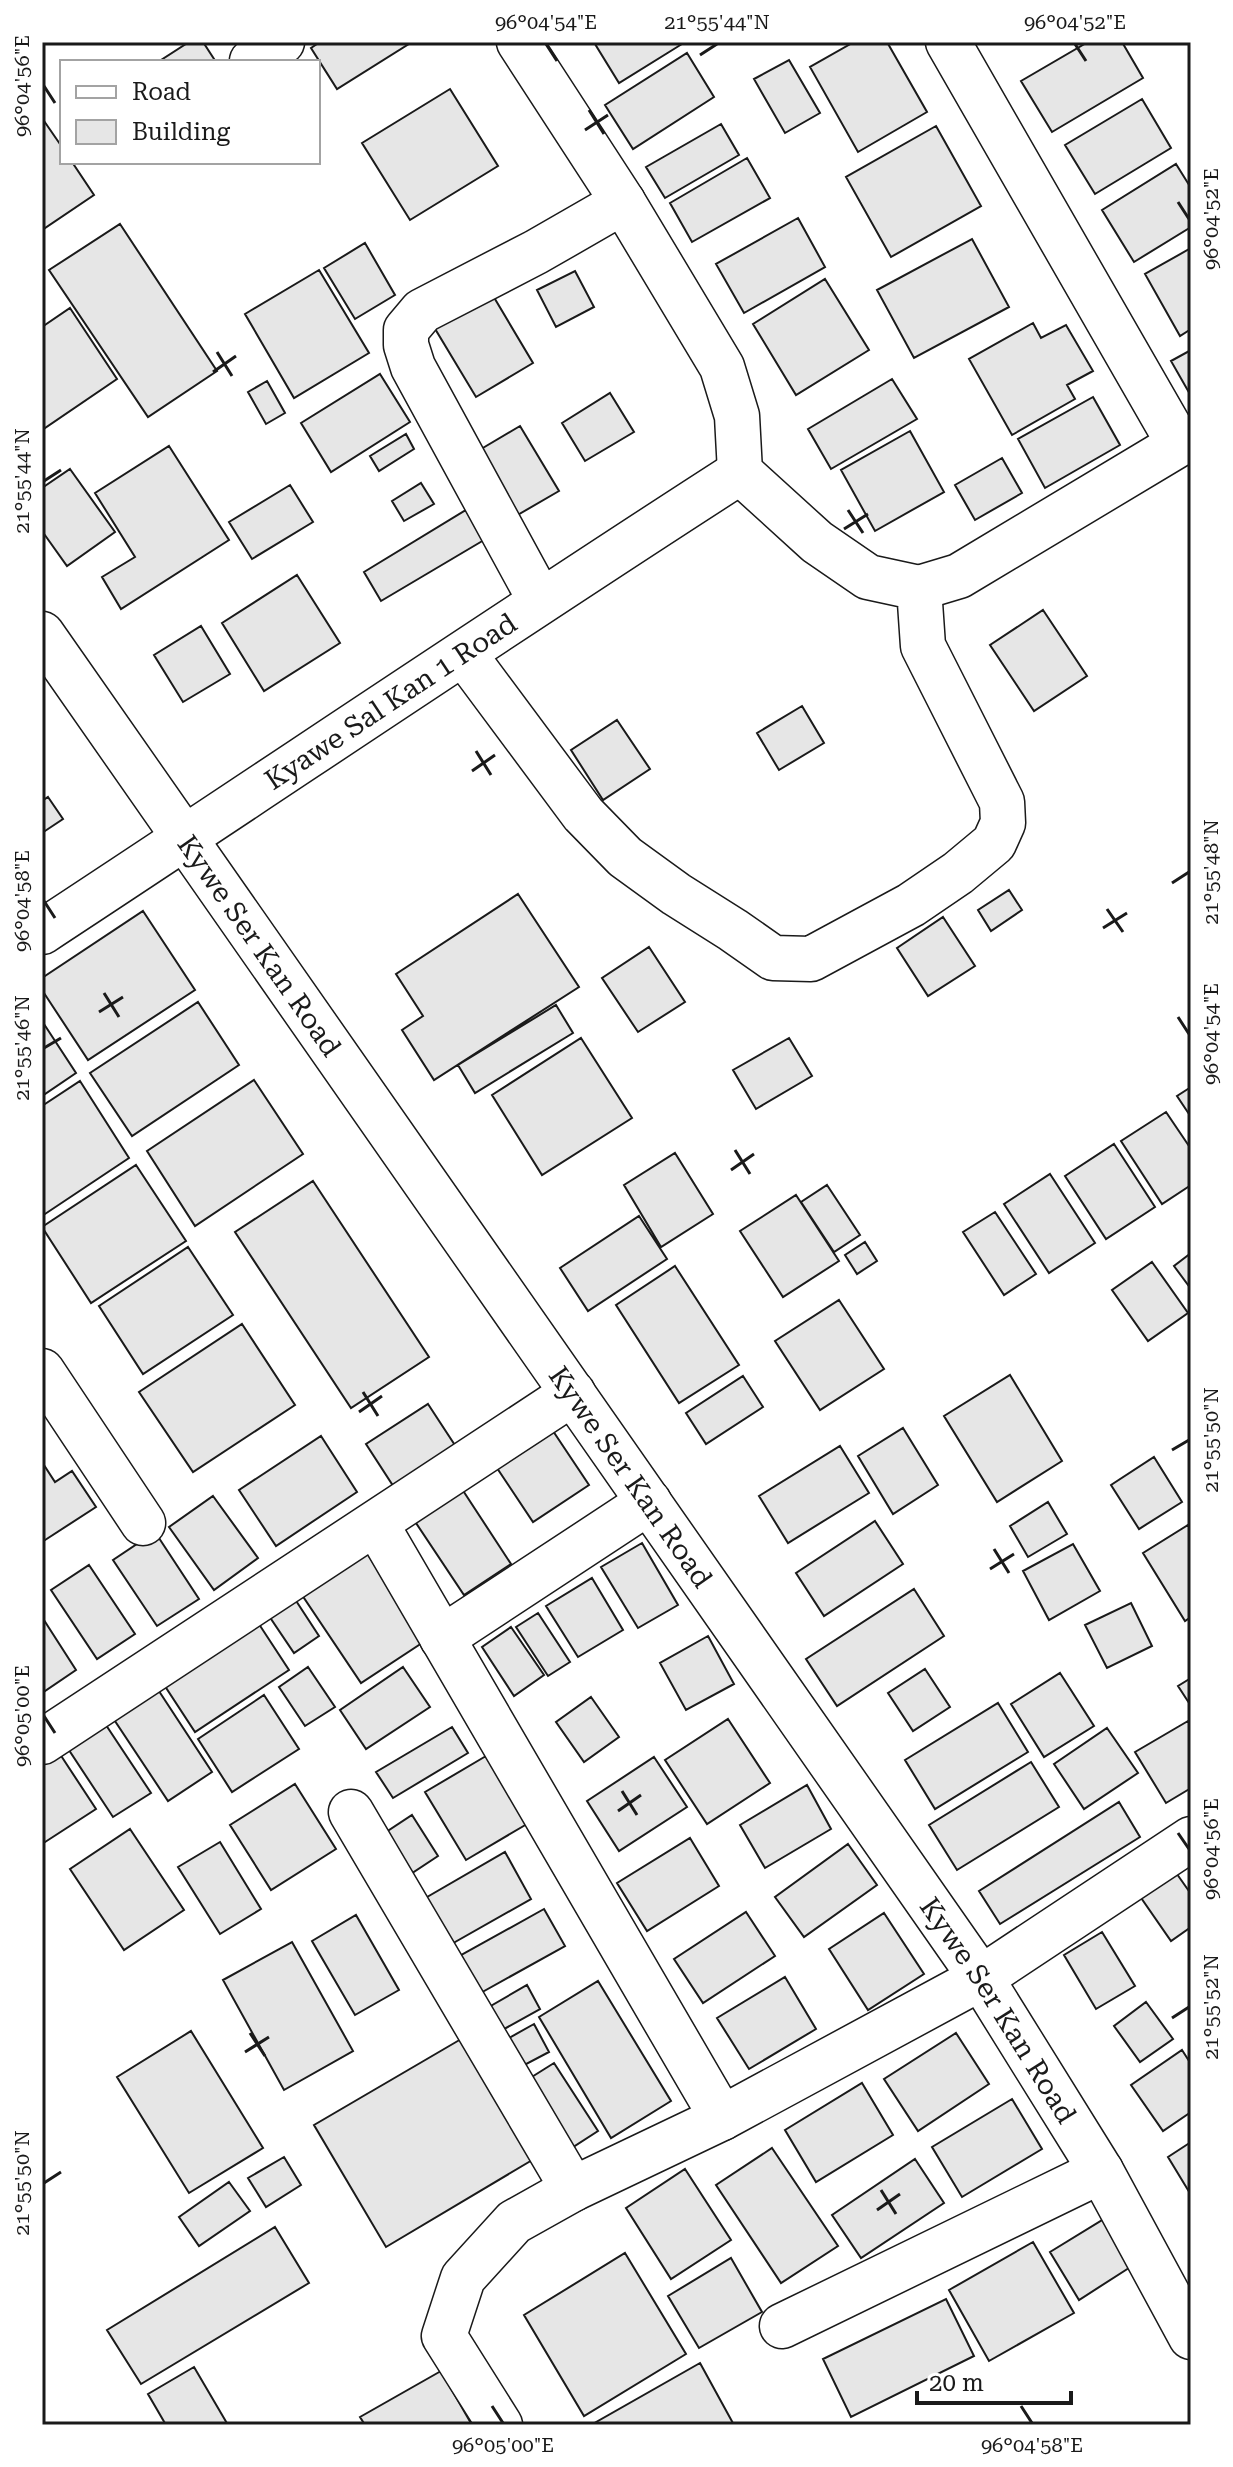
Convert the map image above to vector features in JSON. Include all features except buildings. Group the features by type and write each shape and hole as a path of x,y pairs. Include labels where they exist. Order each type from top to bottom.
{"street":[{"path":"254,60 282,42"},
{"path":"519,42 623,202 722,367 737,416 740,472 817,542 868,577 919,588 959,576 1185,440 948,42"},
{"path":"540,600 413,367 406,345 406,330 422,311 536,252 623,202"},
{"name":"Kyawe Sal Kan 1 Road","path":"42,932 464,654 540,600 740,472"},
{"path":"464,654 583,814 625,857 773,958 811,959 911,905 958,873 994,843 1003,823 1002,802 923,646 919,588"},
{"name":"Kywe Ser Kan Road","path":"42,634 981,1978 1101,2171 1191,2337"},
{"path":"42,1371 143,1523"},
{"path":"42,1742 573,1393"},
{"path":"442,1638 649,1502"},
{"path":"376,1524 722,2118"},
{"path":"351,1812 573,2189"},
{"path":"500,2425 444,2336 463,2278 514,2222 573,2189 722,2118 981,1978 1191,1839"},
{"path":"782,2326 1101,2171"}]}
